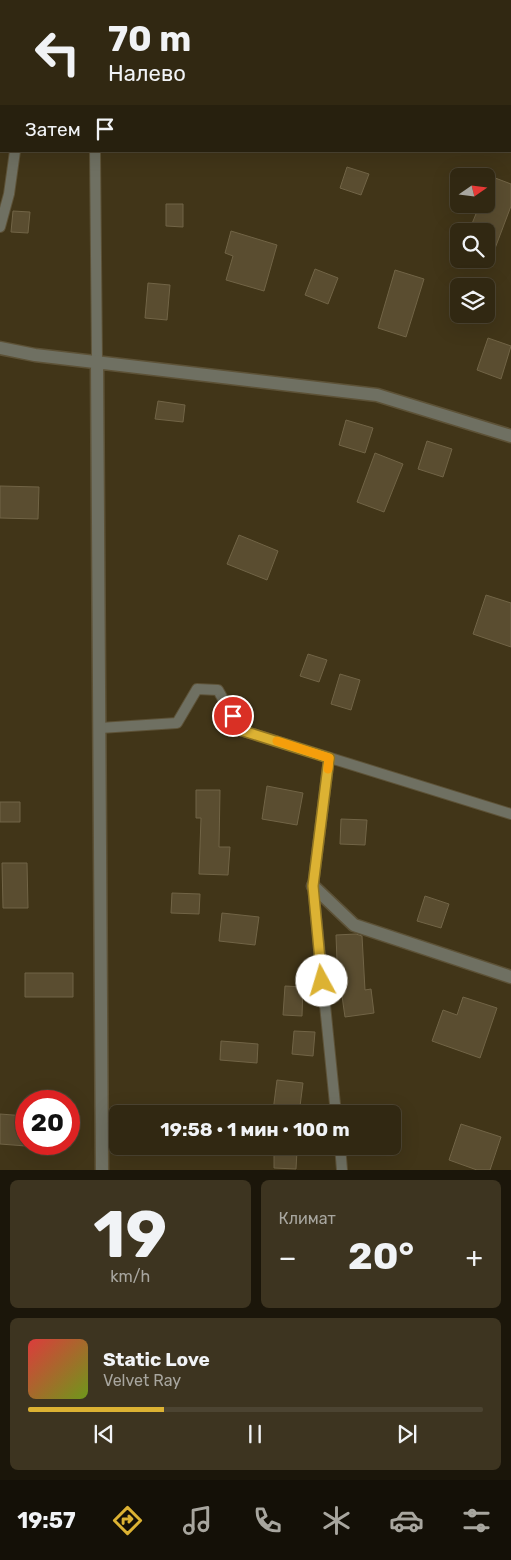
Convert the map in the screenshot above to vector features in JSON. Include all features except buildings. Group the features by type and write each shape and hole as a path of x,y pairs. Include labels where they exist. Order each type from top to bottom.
{"street":[{"path":"0,348 35,355 377,394 511,436"},
{"path":"97,361 102,1170"},
{"path":"313,886 354,925 511,977"}],"lane":[{"path":"0,227 9,194 15,152"},
{"path":"95,152 97,361"},
{"path":"100,728 177,723 197,689 218,690 240,730 511,814"},
{"path":"329,758 313,886 335,1105"},
{"path":"341,1155 342,1170"}],"slow traffic":[{"path":"277,741 329,758 328,769"}],"route":[{"path":"233,716 240,730 329,758 313,886 322,981"}]}
